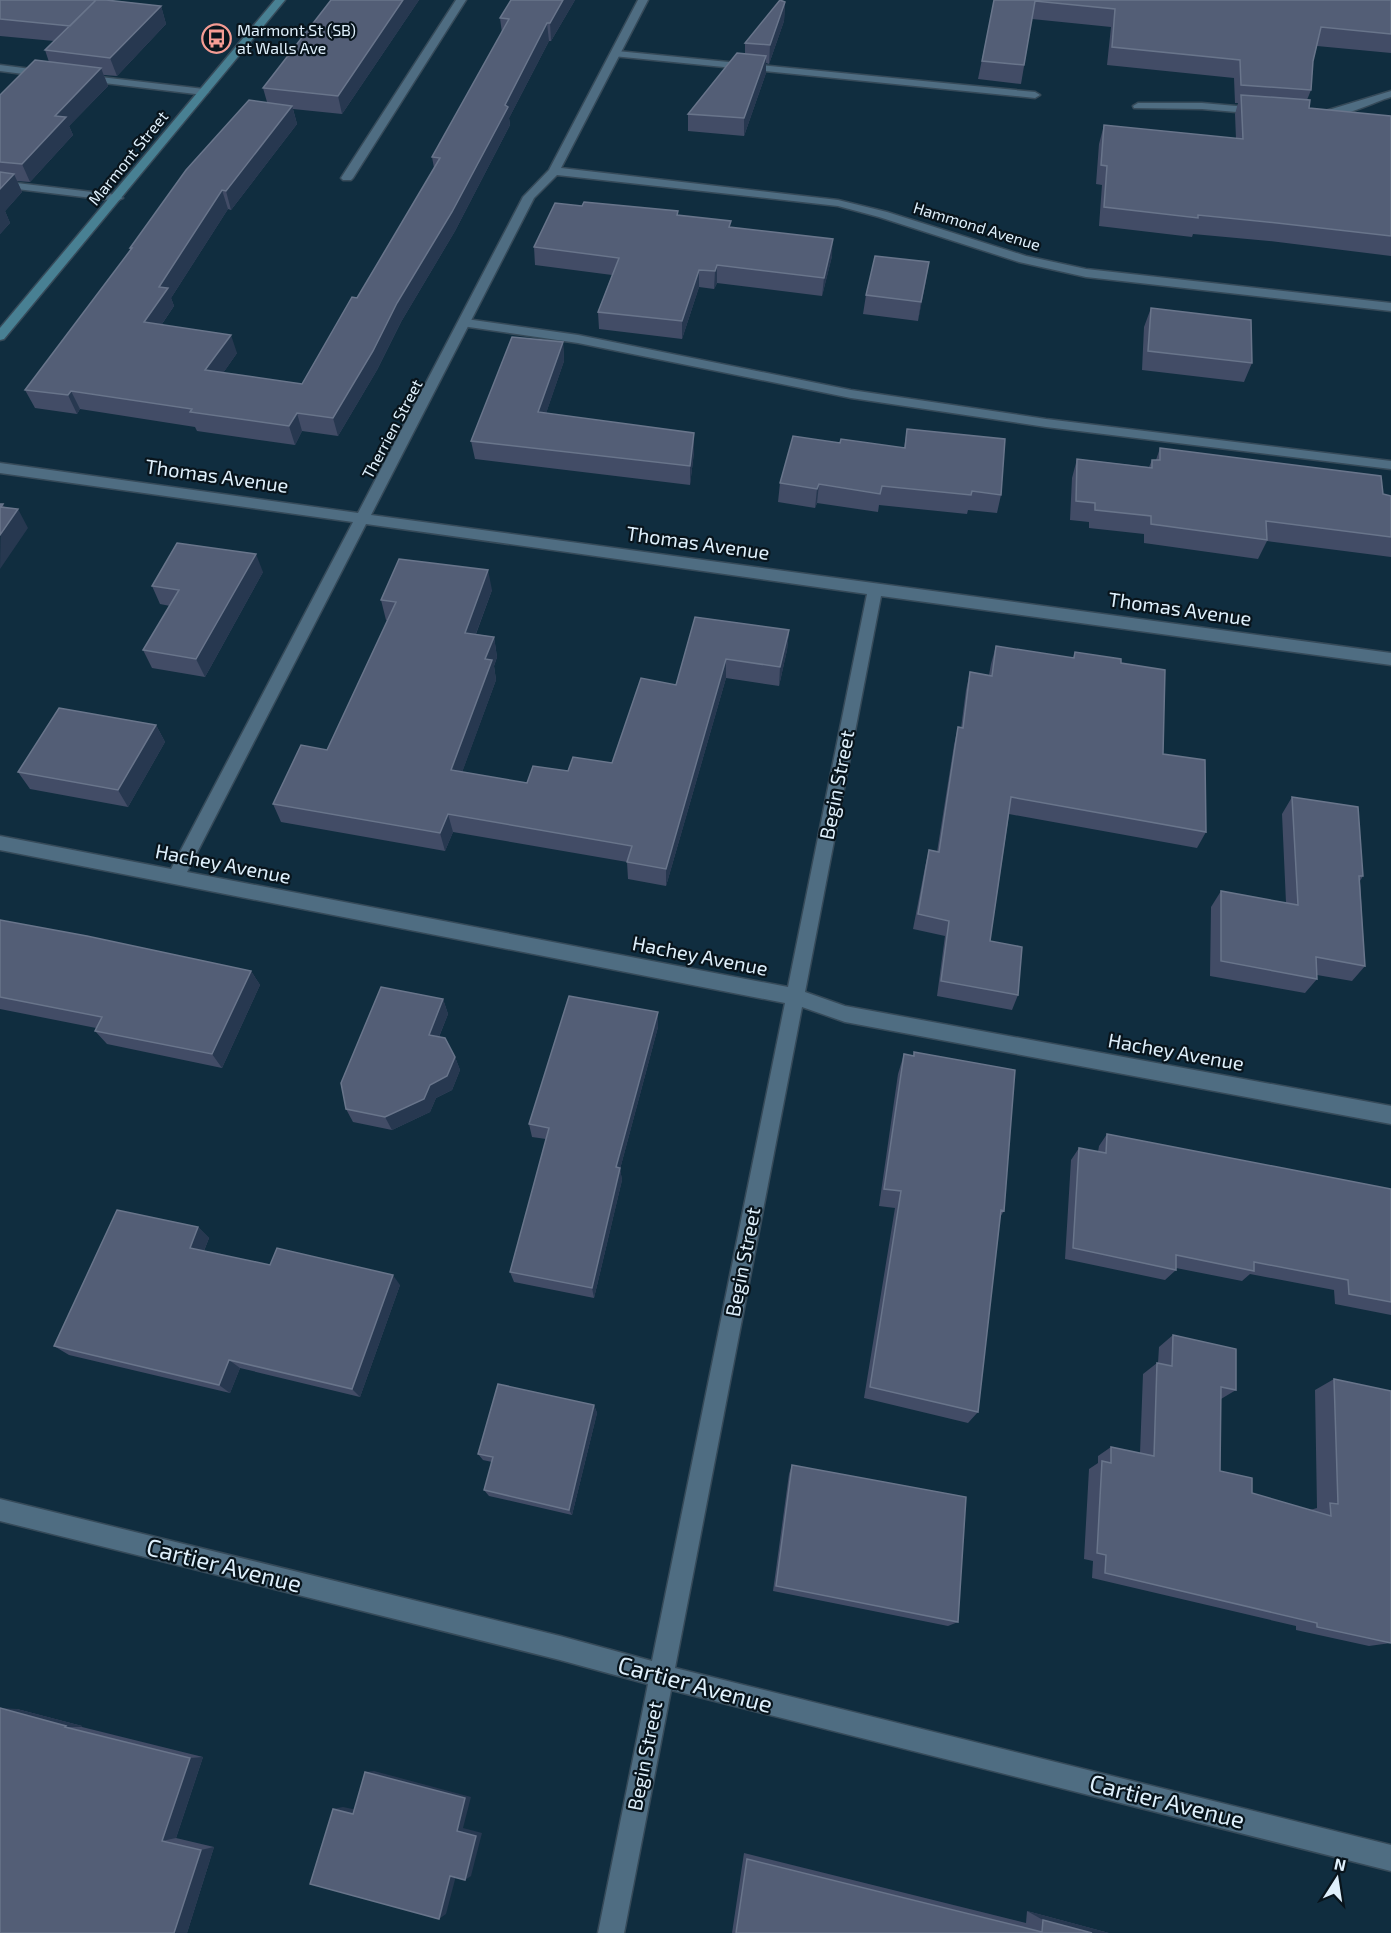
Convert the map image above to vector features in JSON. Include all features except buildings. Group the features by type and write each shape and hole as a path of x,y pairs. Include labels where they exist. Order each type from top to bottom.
{"main road":[{"name":"Marmont Street","path":"0,336 280,0"}],"street":[{"path":"347,178 461,0"},
{"name":"Therrien Street","path":"175,878 466,323 529,197 554,171 644,0"},
{"path":"617,54 1035,95"},
{"path":"0,68 204,92"},
{"path":"1309,114 1340,112 1391,94"},
{"path":"1138,106 1202,106 1274,112"},
{"name":"Hammond Avenue","path":"554,171 838,202 1023,259 1086,273 1391,307"},
{"path":"0,184 117,198"},
{"path":"466,323 578,339 862,396 1046,423 1391,465"},
{"name":"Thomas Avenue","path":"0,468 875,590 1391,658"},
{"name":"Begin Street","path":"611,1933 875,590"},
{"name":"Hachey Avenue","path":"0,843 796,997 845,1014 1391,1115"},
{"name":"Cartier Avenue","path":"0,1510 560,1648 662,1677 1391,1858"}],"place":[{"name":"Marmont St (SB) at Walls Ave","path":"216,39"}]}
